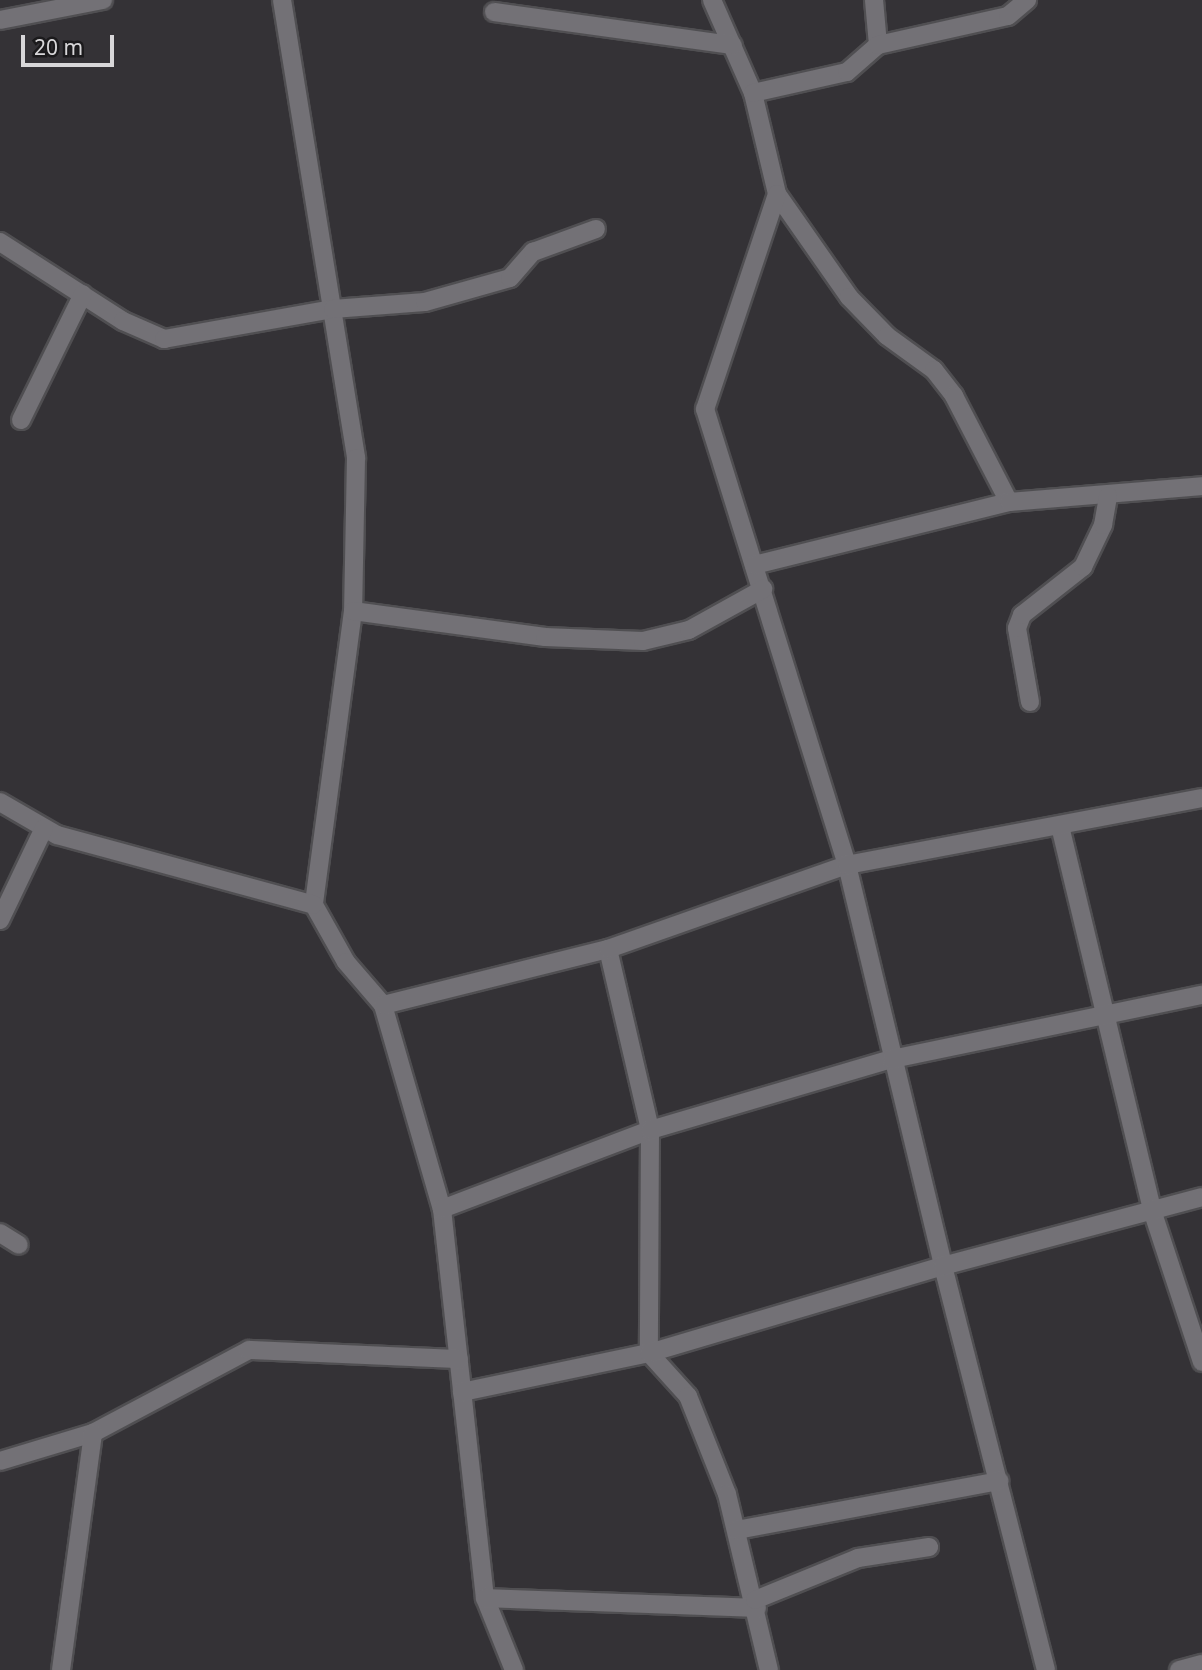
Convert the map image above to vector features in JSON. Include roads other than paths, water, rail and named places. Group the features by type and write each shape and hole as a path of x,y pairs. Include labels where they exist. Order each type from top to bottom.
{"street":[{"path":"0,20 103,0"},
{"path":"282,0 356,458 353,611 314,905 346,962 383,1005 442,1209 485,1598 514,1670"},
{"path":"712,0 753,93 777,194 849,297 887,336 934,370 954,396 1009,502"},
{"path":"874,0 878,45"},
{"path":"753,93 847,72 878,45 1008,16 1027,0"},
{"path":"494,12 733,45"},
{"path":"777,194 705,409 847,865 943,1266 1046,1670"},
{"path":"0,242 123,321 164,339 333,309 425,302 510,278 533,252 596,229"},
{"path":"21,420 83,294"},
{"path":"754,565 1009,502 1108,496 1202,486"},
{"path":"1030,702 1017,628 1022,615 1083,567 1103,526 1108,496"},
{"path":"353,611 545,637 643,641 689,629 763,589"},
{"path":"383,1005 608,949 847,865 1202,798"},
{"path":"0,803 44,828 314,905"},
{"path":"1060,826 1152,1210 1202,1362"},
{"path":"0,920 44,828"},
{"path":"608,949 650,1129 649,1353 688,1396 737,1530 769,1670"},
{"path":"442,1209 650,1129 892,1059 1202,995"},
{"path":"462,1392 649,1353 943,1266 1202,1197"},
{"path":"0,1233 19,1245"},
{"path":"0,1461 93,1433 249,1350 459,1359"},
{"path":"61,1670 93,1433"},
{"path":"737,1530 999,1480"},
{"path":"485,1598 756,1604 858,1558 929,1548"},
{"path":"1179,1670 1202,1664"}]}
